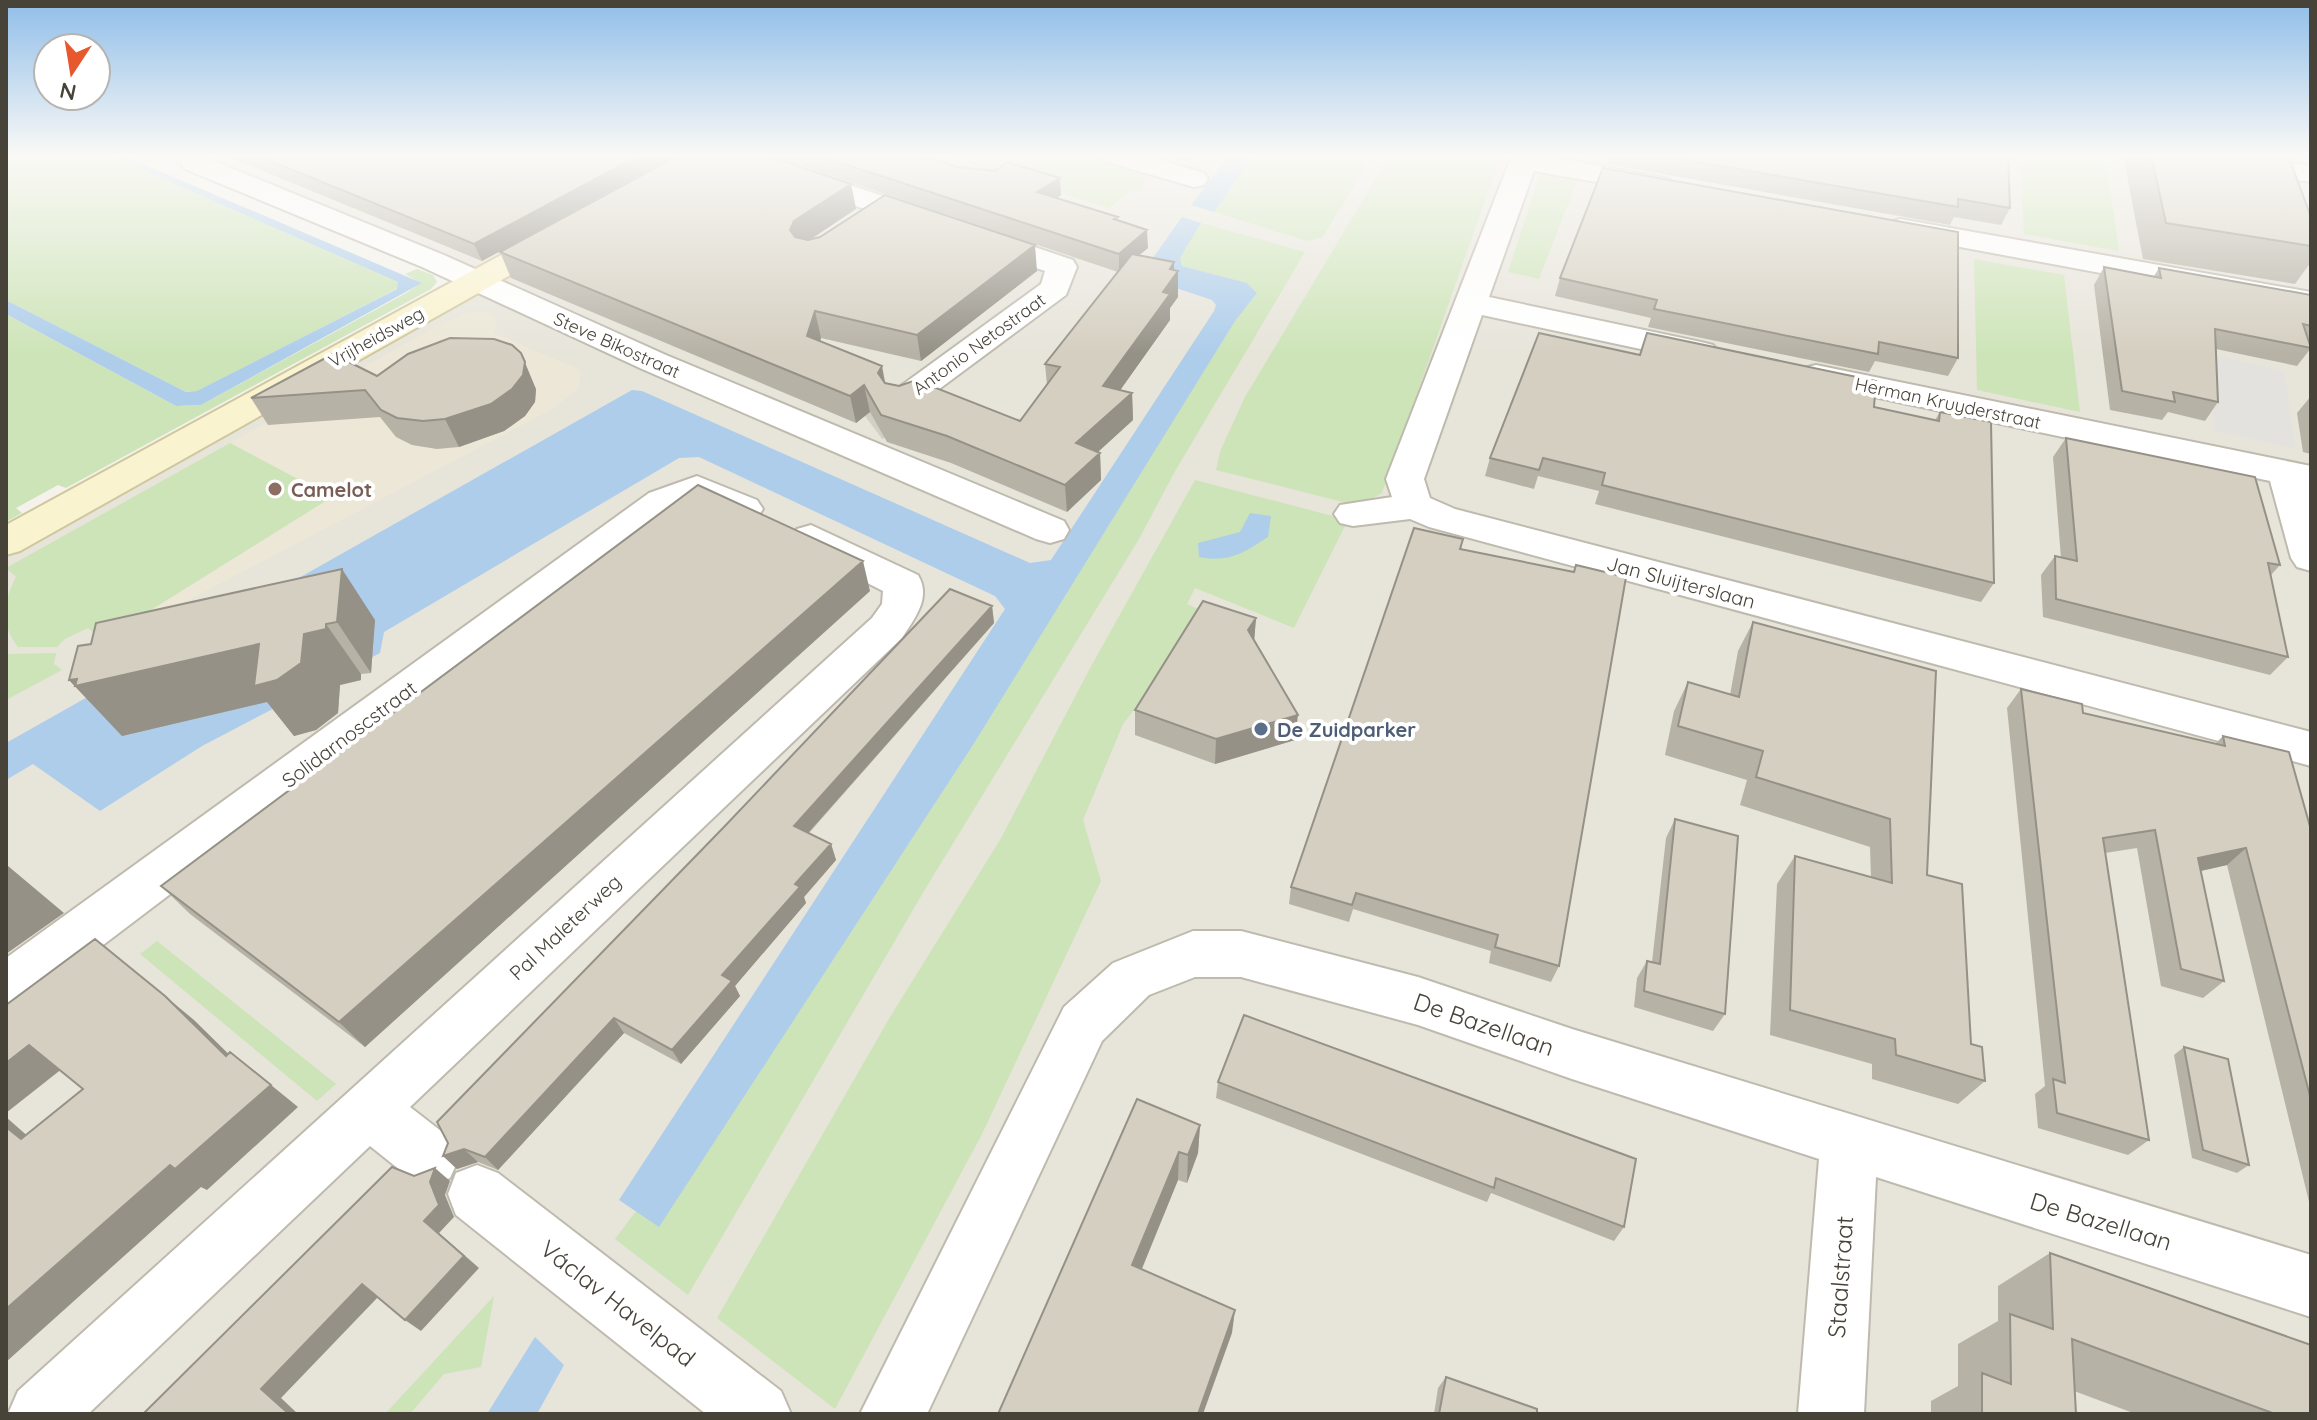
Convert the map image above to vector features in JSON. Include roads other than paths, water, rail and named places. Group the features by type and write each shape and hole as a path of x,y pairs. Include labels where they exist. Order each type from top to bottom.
{"street":[{"name":"Steve Bikostraat","path":"337,221 477,282 858,433 1050,530"},
{"name":"Antonio Netostraat","path":"896,221 1062,267 1055,288 903,400"},
{"path":"1353,514 1414,506 1405,479 1501,221"},
{"name":"Vrijheidsweg","path":"6,542 583,222"},
{"path":"1873,223 2311,302"},
{"path":"1470,303 1733,358"},
{"name":"Herman Kruyderstraat","path":"1779,368 2298,475"},
{"path":"2298,475 2311,558"},
{"name":"Solidarnoscstraat","path":"6,988 662,502 697,488"},
{"name":"Pal Maleterweg","path":"41,1414 875,638 902,605 904,585 803,534 697,488"},
{"name":"Jan Sluijterslaan","path":"1414,506 1456,522 2310,751"},
{"name":"De Bazellaan","path":"893,1414 1083,1024 1131,979 1193,954 1241,954 1406,997 2311,1286"},
{"path":"369,1110 430,1158"},
{"name":"Staalstraat","path":"1831,1414 1849,1140"},
{"name":"Václav Havelpad","path":"477,1194 758,1414"}],"water":[{"path":"259,221 277,221 422,283 201,405 176,406 6,314 6,300 186,392 197,391 397,289 398,282"},
{"path":"1179,221 1196,221 1201,223 1180,258 1182,266 1247,283 1257,293 1235,321 973,745 659,1227 619,1200 1005,609 995,596 699,457 679,458 384,632 380,653 202,746 100,811 33,764 6,780 6,743 632,390 642,391 1030,563 1051,560 1216,305 1212,300 1140,276"},
{"path":"1250,513 1271,516 1268,537 1227,558 1199,557 1198,543 1240,532"},
{"path":"535,1337 564,1365 537,1414 487,1414"}],"tunnel":[{"path":"871,424 903,400"}],"place":[{"name":"Camelot","path":"275,489"},
{"name":"De Zuidparker","path":"1261,729"}]}
